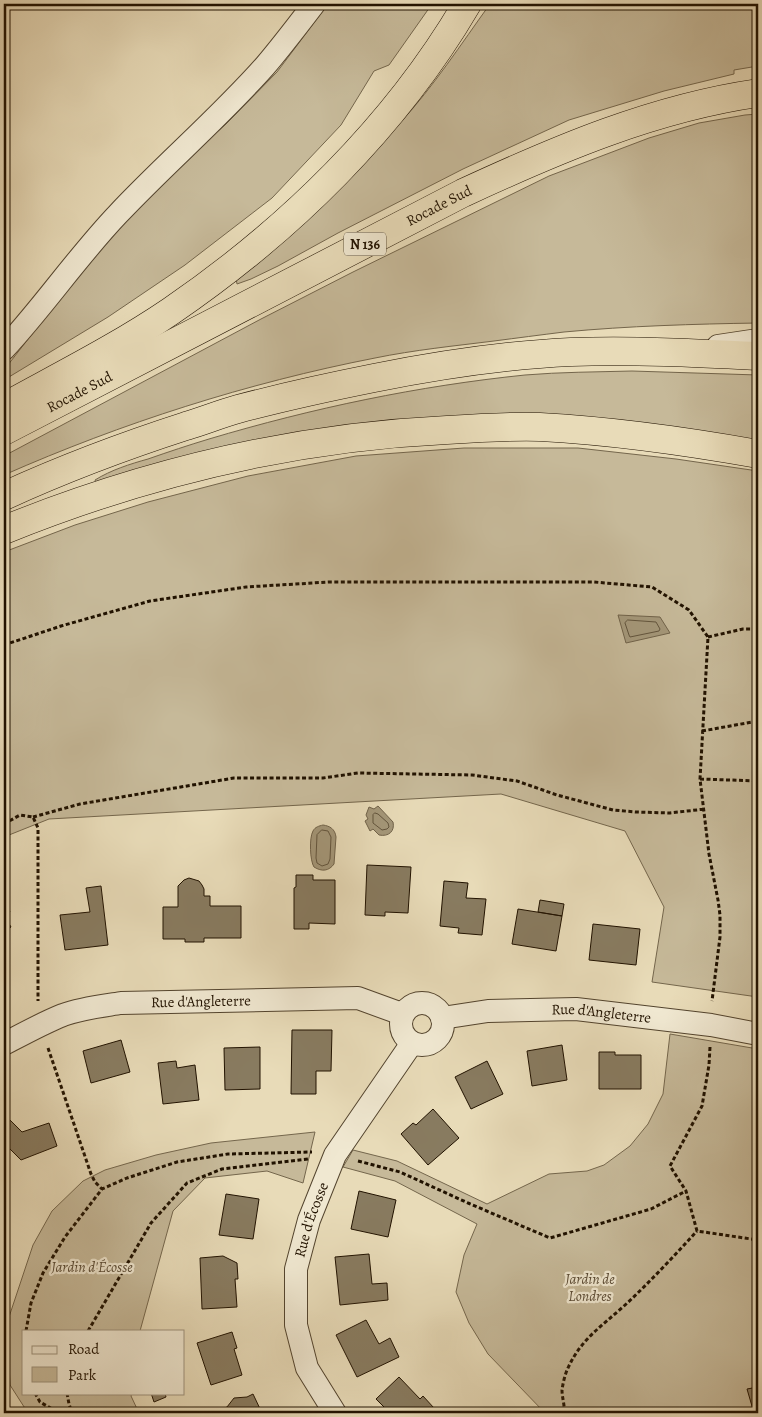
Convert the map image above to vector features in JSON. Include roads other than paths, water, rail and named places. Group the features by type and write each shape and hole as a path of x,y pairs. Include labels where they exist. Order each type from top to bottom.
{"highway":[{"path":"4,407 122,342 169,312 237,263 296,213 388,116 424,71 467,4"},
{"name":"Rocade Sud","path":"4,431 463,193 526,164 621,127 674,111 750,94"},
{"path":"4,496 70,468 150,438 237,409 334,385 431,366 571,352 758,356"},
{"path":"4,530 53,510 110,491 189,469 348,438 413,431 538,427 614,432 686,441 758,454"}],"street":[{"path":"4,349 104,229 229,104 264,66 314,4"},
{"path":"678,353 758,340"},
{"name":"Rue d'Angleterre","path":"4,1044 64,1014 121,1003 358,998 402,1014"},
{"path":"428,1003 434,1006 442,1018 442,1032 432,1043 419,1046 406,1039 402,1034 400,1020 402,1014 413,1004 428,1003"},
{"name":"Rue d'Angleterre","path":"442,1018 488,1011 576,1009 711,1025 758,1034"},
{"name":"Rue d'Écosse","path":"335,1413 307,1368 296,1325 296,1268 309,1220 335,1155 412,1043"}],"water":[{"path":"618,615 660,617 670,633 626,643"},
{"path":"378,806 393,822 392,831 386,835 379,835 373,829 370,831 365,821 368,819 366,815 369,807 374,809"},
{"path":"323,825 332,828 336,837 334,864 330,868 323,870 314,867 311,844 314,830"}],"park label":[{"name":"Jardin d'Écosse","path":"92,1267"},
{"name":"Jardin de Londres","path":"590,1288"}]}
